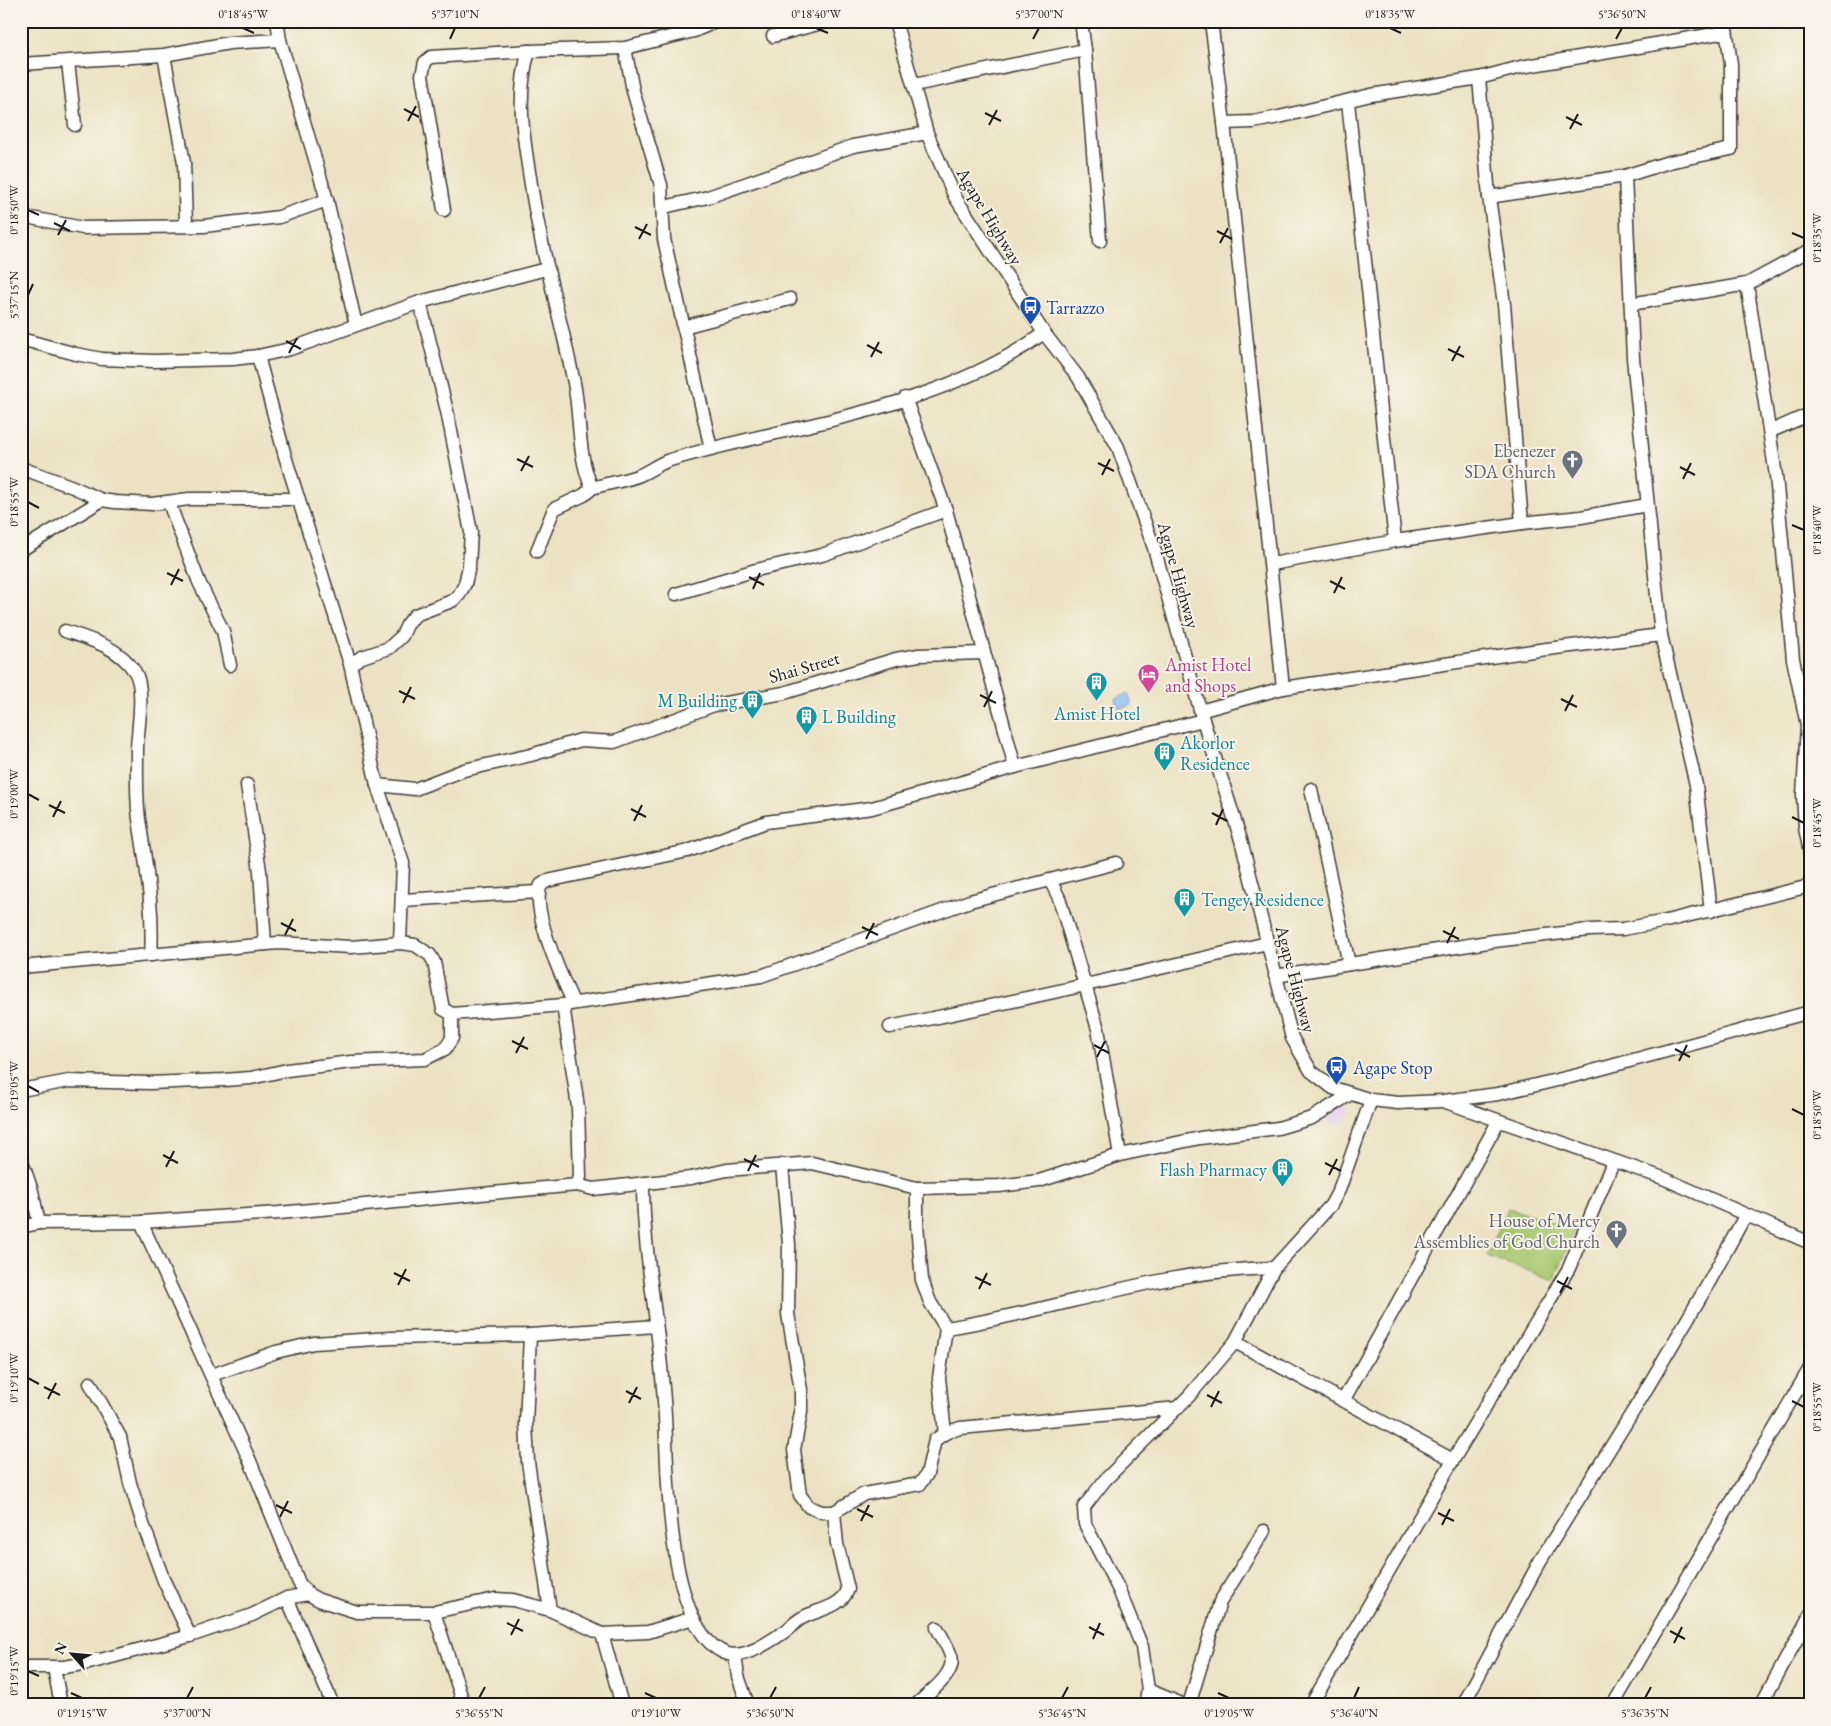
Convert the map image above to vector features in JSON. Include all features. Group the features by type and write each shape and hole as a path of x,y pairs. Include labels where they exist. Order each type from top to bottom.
{"street":[{"path":"277,21 280,40 326,200 356,325"},
{"path":"444,210 422,74 425,62 431,57 529,50 625,48 694,31 717,21"},
{"path":"773,36 829,21"},
{"name":"Agape Highway","path":"895,21 927,133 955,197 1044,333 1078,377 1118,447 1154,548 1202,715 1241,840 1292,1038 1301,1058 1320,1080 1349,1095 1398,1103 1443,1101 1498,1094 1559,1080 1810,1012"},
{"path":"1081,21 1100,241"},
{"path":"1211,21 1224,123 1272,564 1283,688"},
{"path":"1224,123 1253,122 1348,102 1371,95 1479,78 1521,67 1725,26 1731,64 1731,149 1670,162 1626,176 1489,197"},
{"path":"21,64 164,55 230,43 280,40"},
{"path":"625,48 633,91 661,185 664,207 664,239 711,450"},
{"path":"529,50 522,76 521,112 532,196 546,269 574,386 586,473 592,488"},
{"path":"914,85 1085,50"},
{"path":"164,55 184,163 186,225"},
{"path":"68,62 75,125"},
{"path":"1479,78 1489,197 1504,304 1522,523"},
{"path":"1348,102 1395,541"},
{"path":"664,207 717,194 853,146 927,133"},
{"path":"1626,176 1633,358 1661,635 1696,785 1711,911"},
{"path":"21,216 83,228 204,226 278,217 326,200"},
{"path":"1632,304 1747,284 1810,250"},
{"path":"21,339 102,359 233,359 258,356 290,349 420,302 546,269"},
{"path":"1747,284 1771,431 1793,659 1807,725 1802,795 1804,828 1810,852"},
{"path":"683,327 790,299"},
{"path":"350,664 362,656 389,648 402,636 407,625 415,615 452,602 459,596 466,584 471,532 447,412 420,302"},
{"path":"537,551 554,509 584,495 592,488 642,474 668,460 808,426 905,398 976,374 1026,346 1044,333"},
{"path":"258,356 299,499 350,664 377,784 403,864 400,943"},
{"path":"905,398 946,510 1015,766"},
{"path":"1771,431 1810,414"},
{"path":"21,468 102,500 169,503 190,499 299,499"},
{"path":"21,550 102,500"},
{"path":"169,503 199,582 223,631 230,665"},
{"path":"1272,564 1395,541 1522,523 1581,517 1647,505"},
{"path":"676,594 756,570 822,555 946,510"},
{"path":"65,631 113,649 127,662 139,681 137,787 139,819 151,904 151,955"},
{"path":"577,1185 580,1177 578,1107 568,1004 538,900 538,892 541,885 547,881 688,851 766,822 872,808 1015,766 1141,741 1202,715 1283,688 1417,670 1538,650 1661,635"},
{"name":"Shai Street","path":"377,784 415,789 464,770 531,755 581,740 614,742 714,705 784,693 896,659 919,655 984,653"},
{"path":"247,785 260,871 265,944"},
{"path":"1311,789 1350,964"},
{"path":"21,967 265,944 362,947 400,943 415,945 430,955 434,962 443,1009 452,1014 568,1004 761,976 970,901 1116,863"},
{"path":"1050,880 1059,898 1098,1029 1120,1155"},
{"path":"1275,976 1494,941 1589,930 1623,929 1711,911 1810,886"},
{"path":"403,900 538,892"},
{"path":"890,1027 1085,986 1124,974 1267,943"},
{"path":"21,1090 69,1081 149,1083 251,1078 287,1070 351,1062 424,1059 445,1049 452,1038 452,1014"},
{"path":"21,1228 40,1223 141,1222 367,1206 577,1185 593,1189 691,1178 727,1170 812,1163 917,1188 999,1186 1039,1181 1120,1155 1210,1136 1278,1128 1312,1118 1349,1095"},
{"path":"1145,1705 1148,1690 1142,1647 1132,1618 1089,1535 1083,1514 1084,1507 1094,1491 1178,1408 1235,1342 1274,1268 1331,1205 1339,1190 1371,1100"},
{"path":"1443,1101 1498,1122 1663,1178 1745,1216 1810,1243"},
{"path":"1343,1401 1498,1122"},
{"path":"21,1159 40,1223"},
{"path":"1310,1705 1453,1460 1569,1268 1613,1162"},
{"path":"782,1165 789,1244 788,1314 801,1390 801,1412 794,1450 800,1495 809,1508 822,1512 834,1512 864,1494 920,1484 927,1474 935,1440 945,1433 973,1426 1178,1408"},
{"path":"643,1183 643,1217 665,1415 672,1536 693,1618 712,1644 726,1654 735,1656 770,1640 801,1618 840,1600 846,1594 848,1589 837,1544 834,1512"},
{"path":"917,1188 917,1225 922,1280 930,1302 946,1328 939,1378 945,1433"},
{"path":"1463,1705 1540,1561 1642,1397 1707,1286 1745,1216"},
{"path":"141,1222 250,1460 298,1583 308,1594 319,1600 357,1612 434,1612 495,1599 513,1600 550,1610 602,1634 648,1632 693,1618"},
{"path":"946,1328 991,1321 1164,1280 1220,1272 1274,1268"},
{"path":"212,1375 276,1352 314,1343 391,1338 530,1335 656,1326"},
{"path":"530,1335 527,1453 550,1610"},
{"path":"1235,1342 1453,1460"},
{"path":"1613,1705 1810,1368"},
{"path":"90,1384 120,1437 130,1483 143,1524 164,1581 190,1636"},
{"path":"1189,1705 1220,1602 1264,1531"},
{"path":"21,1667 54,1668 89,1663 190,1636 252,1615 288,1598 308,1594"},
{"path":"288,1598 334,1705"},
{"path":"434,1612 464,1705"},
{"path":"1760,1705 1810,1615"},
{"path":"916,1705 947,1674 952,1664 952,1657 938,1628"},
{"path":"602,1634 622,1705"},
{"path":"735,1656 738,1676 748,1705"},
{"path":"54,1668 60,1705"},
{"path":"1148,1690 1184,1705"}],"shaded area":[{"path":"1343,1104 1352,1109 1345,1121 1336,1123 1328,1120 1328,1113"}],"green space":[{"path":"1508,1208 1575,1230 1554,1280 1487,1256"}],"water":[{"path":"1128,694 1132,705 1119,709 1116,699"}],"place":[{"name":"Tarrazzo","path":"1030,326"},
{"name":"Ebenezer SDA Church","path":"1572,479"},
{"name":"Amist Hotel and Shops","path":"1149,693"},
{"name":"Amist Hotel","path":"1097,702"},
{"name":"M Building","path":"753,719"},
{"name":"L Building","path":"806,735"},
{"name":"Akorlor Residence","path":"1164,771"},
{"name":"Tengey Residence","path":"1185,918"},
{"name":"Agape Stop","path":"1337,1086"},
{"name":"Flash Pharmacy","path":"1283,1188"},
{"name":"House of Mercy Assemblies of God Church","path":"1616,1249"}]}
